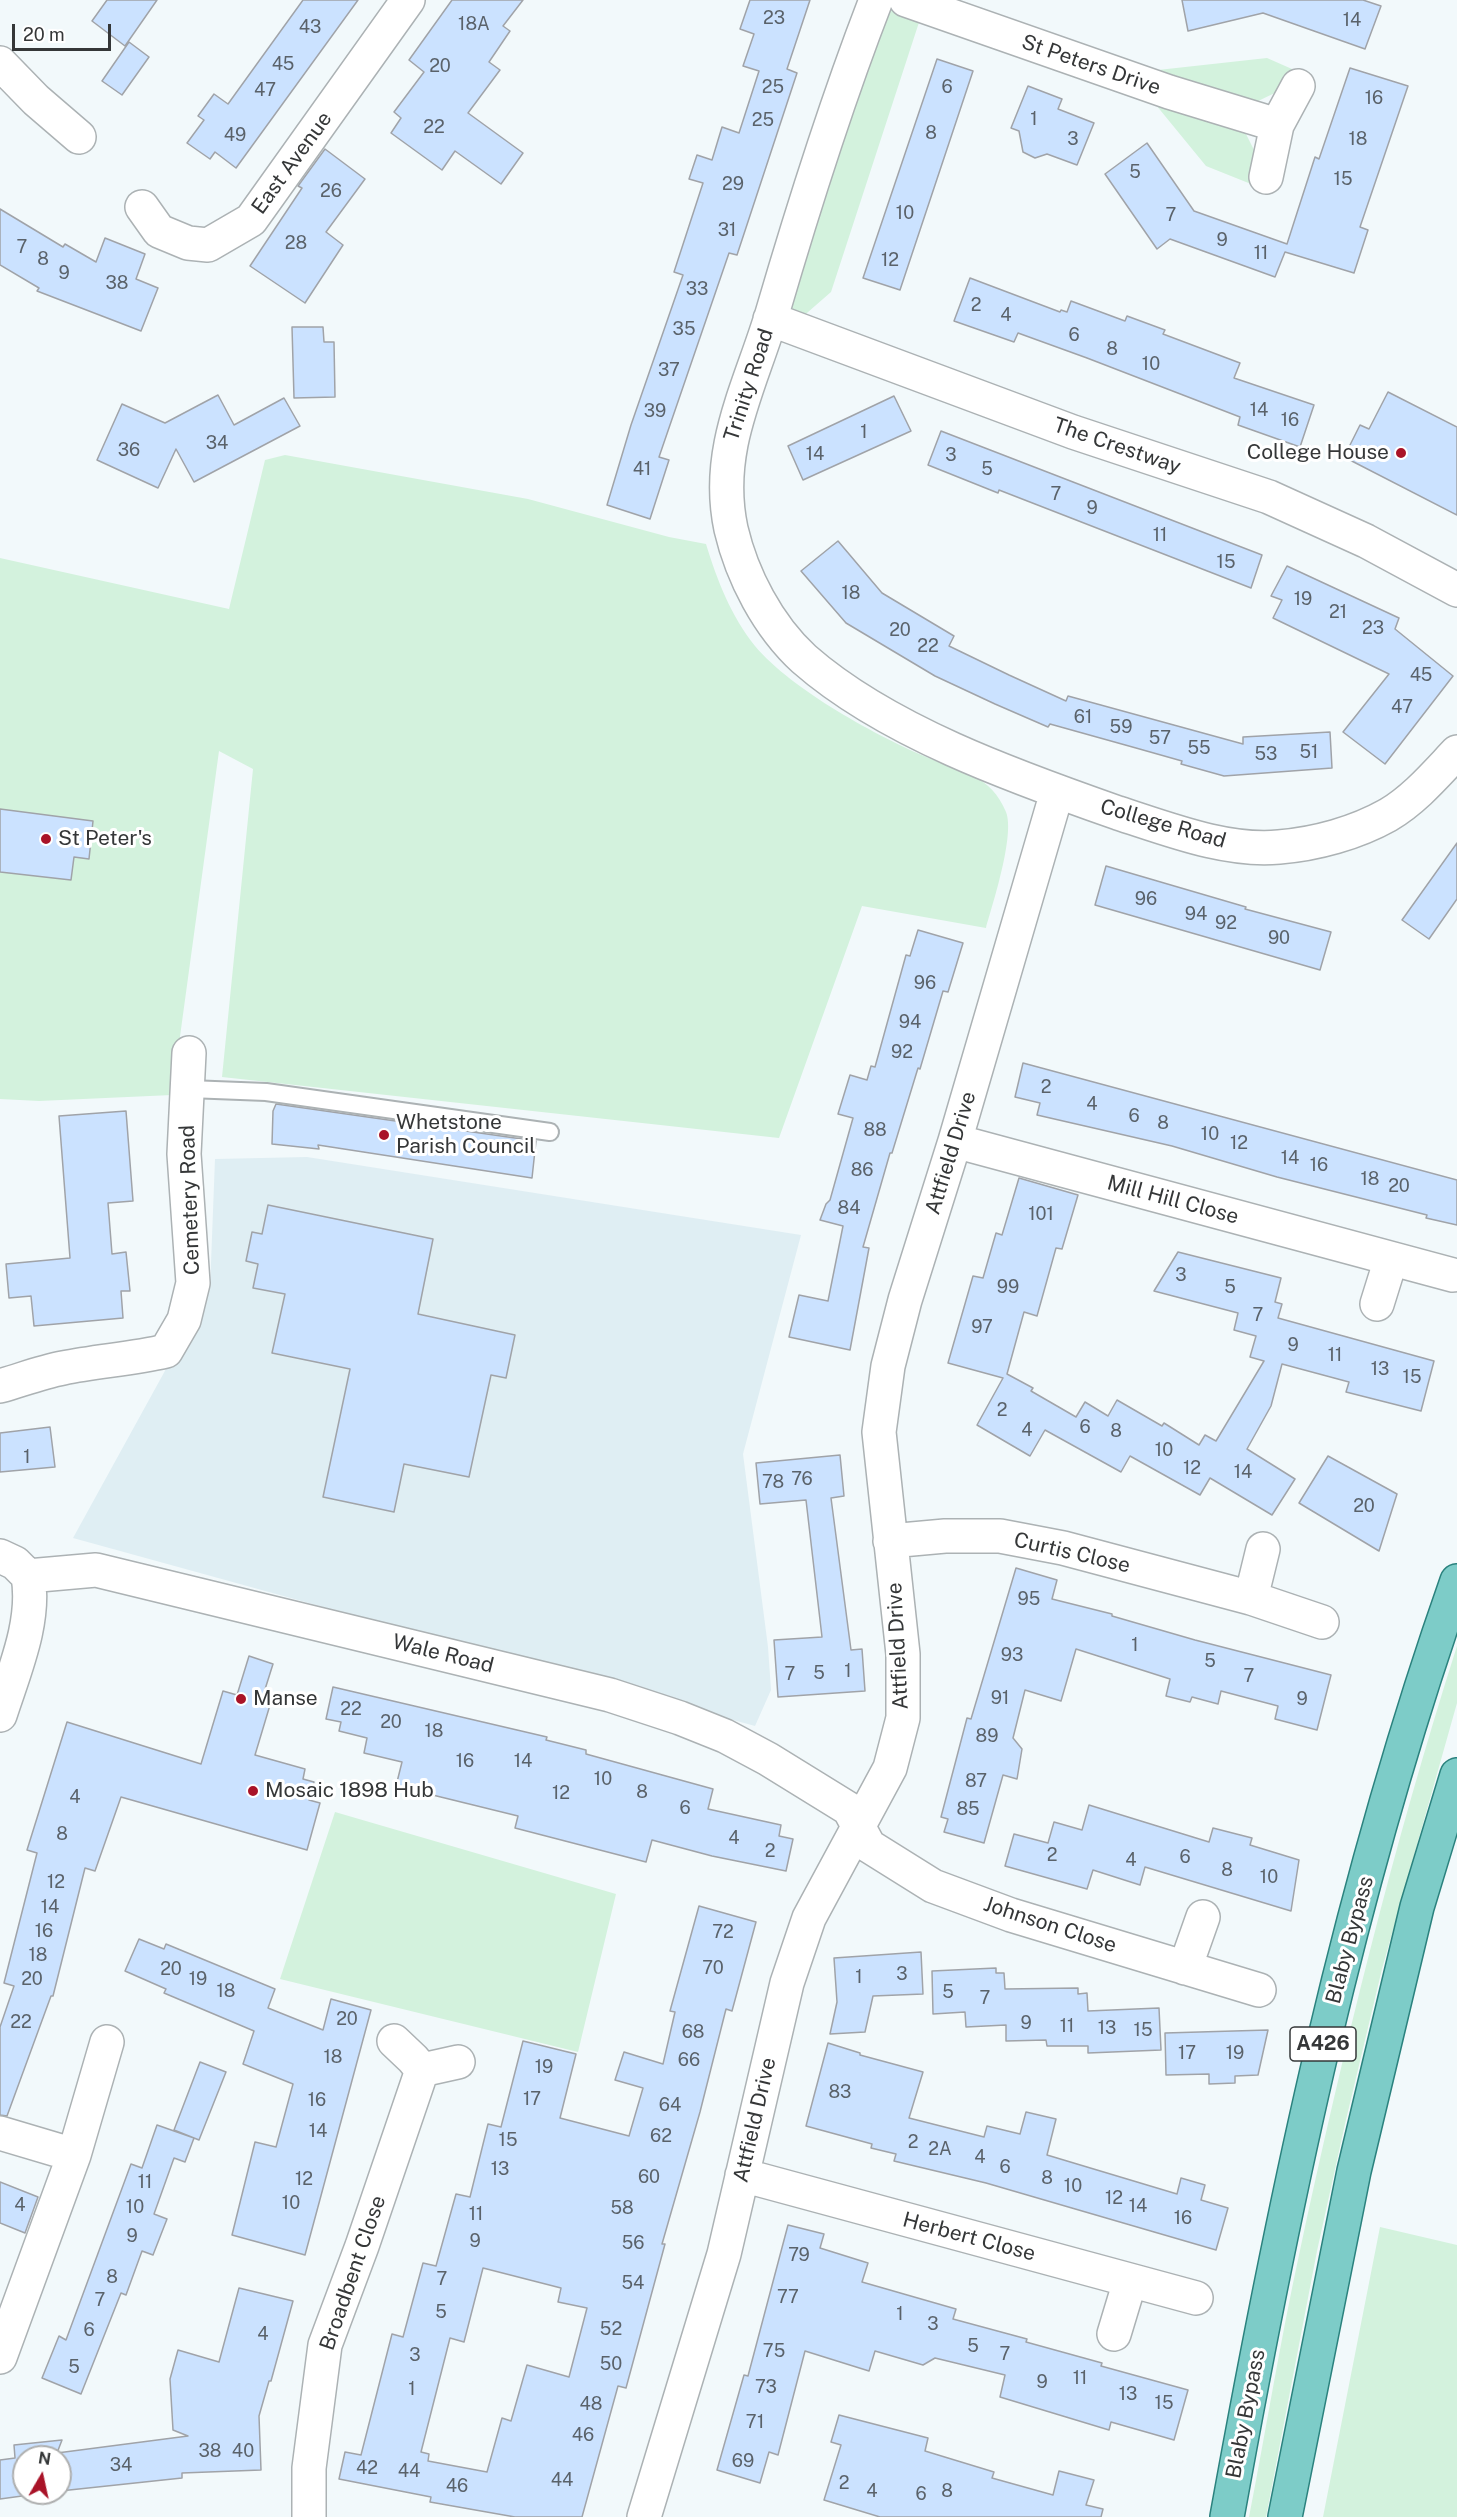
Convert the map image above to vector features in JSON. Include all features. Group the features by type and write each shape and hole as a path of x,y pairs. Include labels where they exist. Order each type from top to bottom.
{"main road":[{"name":"Blaby Bypass","path":"1227,2517 1252,2381 1329,2017 1388,1796 1457,1581"},
{"name":"A426","path":"1285,2517 1354,2171 1417,1907 1457,1775"}],"street":[{"name":"East Avenue","path":"142,207 159,231 188,243 207,245 251,220 408,0"},
{"name":"Trinity Road","path":"876,0 838,99 770,319 738,412 728,452 726,491 731,529 747,577 770,618 801,656 839,688 884,715 941,743 1057,792"},
{"name":"St Peters Drive","path":"906,0 1169,92 1277,125"},
{"path":"0,63 36,100 79,136"},
{"path":"1266,177 1277,125 1298,86"},
{"name":"The Crestway","path":"770,319 1073,432 1269,497 1366,541 1457,590"},
{"name":"College Road","path":"1057,792 1216,843 1277,848 1336,837 1389,814 1423,788 1457,752"},
{"name":"Attfield Drive","path":"651,2515 724,2254 787,1983 809,1918 890,1768 903,1718 903,1654 879,1432 888,1366 905,1300 955,1141 1057,792"},
{"name":"Cemetery Road","path":"0,1386 61,1368 142,1357 166,1351 184,1320 193,1283 184,1154 189,1053"},
{"name":"Mill Hill Close","path":"955,1141 1453,1275"},
{"path":"1377,1304 1391,1259"},
{"name":"Curtis Close","path":"891,1541 945,1536 1000,1536 1063,1548 1251,1598 1322,1623"},
{"path":"1251,1598 1263,1549"},
{"path":"0,1556 15,1563 28,1576 30,1591 28,1618 2,1704"},
{"name":"Wale Road","path":"28,1576 96,1570 610,1695 680,1718 725,1736 768,1759 849,1809 859,1828"},
{"name":"Johnson Close","path":"859,1828 869,1846 933,1886 1011,1915 1259,1990"},
{"path":"1185,1968 1203,1917"},
{"path":"394,2041 414,2059 422,2070 458,2062"},
{"path":"2,2347 74,2155 107,2042"},
{"name":"Broadbent Close","path":"309,2517 309,2468 325,2345 362,2246 422,2070"},
{"path":"0,2133 74,2155"},
{"name":"Herbert Close","path":"742,2175 1196,2298"},
{"path":"1114,2334 1130,2281"}],"lane":[{"path":"189,1089 266,1092 550,1132"}],"shaded area":[{"path":"307,1157 801,1235 743,1454 768,1647 771,1690 755,1726 73,1538 210,1289 215,1159"}],"green space":[{"path":"876,0 924,7 831,292 792,326 784,271"},
{"path":"1267,58 1292,69 1285,88 1252,104 1158,70"},
{"path":"1147,94 1229,118 1246,134 1254,150 1257,165 1251,184 1206,166"},
{"path":"285,455 528,499 669,537 706,544 732,610 746,634 771,663 837,711 910,750 974,776 984,782 1000,800 1006,812 1008,836 1002,869 986,928 862,906 779,1138 222,1077 253,769 219,751 172,1095 39,1101 0,1099 0,558 229,609 265,460"},
{"path":"1457,1646 1457,1703 1382,1969 1345,2124 1317,2251 1266,2517 1249,2517 1292,2288 1351,2025 1390,1873"},
{"path":"335,1812 616,1894 578,2052 280,1979"},
{"path":"1380,2227 1457,2245 1457,2517 1323,2517"}],"building":[{"path":"107,0 157,0 125,46 92,21"},
{"path":"303,0 358,0 236,168 215,152 210,159 187,143 204,120 198,116 214,94 228,104"},
{"path":"452,0 523,0 503,26 510,31 489,62 500,70 468,113 523,153 501,184 455,151 442,170 391,133 401,118 394,112 424,72 409,60"},
{"path":"750,0 810,0 787,69 797,73 737,255 729,253 659,457 669,460 650,519 607,505 631,425 683,275 674,272 703,183 689,179 697,155 712,160 722,127 739,133 759,71 743,66 754,34 740,29"},
{"path":"1182,0 1363,0 1381,6 1365,49 1263,13 1188,31"},
{"path":"129,42 149,57 122,95 102,81"},
{"path":"937,59 973,71 900,290 863,278"},
{"path":"1350,68 1408,86 1360,227 1368,230 1354,273 1285,252 1275,277 1170,239 1157,249 1105,174 1147,143 1194,211 1287,244 1315,157 1319,159"},
{"path":"1028,86 1062,99 1058,109 1094,123 1077,165 1047,154 1035,158 1023,152 1019,131 1011,128"},
{"path":"325,149 365,179 326,232 343,245 305,303 250,266 302,188 298,186"},
{"path":"0,209 63,247 65,244 96,262 105,238 145,254 136,279 158,288 141,331 37,291 39,288 0,265"},
{"path":"970,278 1060,312 1061,310 1067,312 1071,301 1125,321 1127,316 1165,330 1163,334 1240,363 1234,378 1314,405 1300,447 1238,425 1240,417 1087,358 1018,333 1014,342 954,321"},
{"path":"292,327 323,327 324,342 334,342 335,397 294,398"},
{"name":"College House","path":"1388,392 1457,427 1457,515 1344,457 1360,425 1369,429"},
{"path":"218,395 234,425 284,398 300,426 194,482 176,449 158,488 97,460 122,404 165,423"},
{"path":"894,396 911,431 803,480 788,446"},
{"path":"941,431 1262,555 1251,588 999,490 998,493 928,465"},
{"path":"838,541 882,593 954,636 949,646 1009,675 1066,701 1068,696 1243,744 1243,737 1330,732 1332,768 1224,776 1181,764 1182,761 1050,724 1048,727 995,704 935,676 846,623 801,571"},
{"path":"1287,566 1399,618 1395,629 1453,676 1385,764 1343,732 1389,674 1273,618 1282,600 1271,596"},
{"name":"St Peter's","path":"0,809 93,821 89,859 74,857 71,880 0,872"},
{"path":"1457,843 1457,899 1429,939 1402,920"},
{"path":"1106,866 1246,907 1245,909 1331,932 1320,970 1095,905"},
{"path":"918,930 963,943 948,992 943,991 920,1069 918,1068 892,1153 890,1153 863,1247 869,1248 850,1350 789,1337 799,1295 828,1301 843,1226 820,1220 830,1200 853,1118 838,1114 850,1075 867,1080 871,1066 875,1067 906,955 910,956"},
{"path":"1023,1063 1457,1180 1457,1225 1426,1218 1427,1215 1277,1177 1172,1146 1037,1115 1040,1103 1015,1097"},
{"name":"Whetstone Parish Council","path":"276,1104 536,1141 532,1178 318,1145 319,1149 272,1144 273,1111"},
{"path":"126,1111 133,1201 108,1203 112,1254 126,1252 130,1291 121,1291 123,1318 34,1326 31,1296 9,1298 6,1264 70,1258 59,1116"},
{"path":"1019,1178 1078,1195 1062,1249 1056,1248 1037,1316 1024,1312 1007,1374 1033,1388 1031,1391 1076,1417 1085,1402 1108,1416 1117,1400 1162,1426 1164,1423 1199,1445 1205,1435 1216,1441 1264,1361 1250,1357 1256,1336 1234,1330 1238,1313 1154,1291 1178,1252 1281,1278 1275,1302 1282,1304 1278,1318 1434,1361 1421,1411 1346,1392 1349,1382 1282,1364 1271,1406 1247,1449 1295,1479 1272,1515 1210,1478 1200,1495 1130,1456 1121,1472 1045,1430 1030,1456 977,1425 1003,1378 948,1363 973,1276 983,1278 996,1233 1002,1235"},
{"path":"268,1205 433,1239 418,1314 515,1335 506,1378 491,1375 469,1477 404,1464 394,1512 323,1497 350,1369 272,1353 285,1294 253,1288 258,1264 246,1261 252,1232 262,1234"},
{"path":"50,1427 55,1467 0,1472 0,1433"},
{"path":"840,1455 844,1496 831,1498 851,1650 862,1649 865,1691 778,1697 774,1640 822,1637 806,1500 760,1504 756,1463"},
{"path":"1328,1456 1397,1494 1379,1551 1299,1503"},
{"path":"1016,1568 1057,1580 1052,1599 1112,1614 1112,1616 1195,1640 1331,1675 1317,1730 1275,1719 1278,1706 1221,1691 1218,1704 1192,1697 1190,1702 1166,1696 1170,1679 1076,1649 1061,1701 1025,1690 1013,1738 1022,1749 1017,1779 1003,1775 984,1843 944,1832 948,1819 941,1817 967,1718 971,1719"},
{"path":"249,1656 273,1664 261,1702 270,1705 255,1755 305,1769 303,1779 314,1782 309,1800 320,1803 307,1850 121,1797 95,1871 85,1868 53,1996 51,1996 7,2116 0,2115 0,2027 14,1986 4,1983 37,1853 27,1850 67,1722 201,1764 223,1691 237,1695"},
{"path":"333,1687 547,1737 546,1740 586,1750 586,1754 713,1789 708,1809 781,1825 779,1836 793,1839 786,1871 712,1856 652,1840 646,1862 515,1828 518,1816 396,1786 402,1762 364,1753 367,1738 339,1731 341,1722 326,1719"},
{"path":"1089,1805 1209,1842 1213,1828 1252,1838 1250,1845 1299,1860 1291,1911 1145,1867 1140,1885 1093,1870 1087,1889 1005,1866 1014,1834 1048,1843 1054,1822 1082,1830"},
{"path":"699,1906 756,1922 732,2011 726,2009 700,2112 662,2244 665,2244 626,2388 618,2386 582,2517 515,2517 430,2502 431,2497 339,2479 345,2452 361,2455 392,2334 403,2337 423,2263 436,2266 456,2194 470,2197 488,2124 501,2127 523,2041 576,2054 560,2118 629,2136 643,2088 615,2080 624,2052 663,2064 675,2012 670,2011","holes":["483,2268 561,2288 558,2302 587,2308 569,2377 527,2365 511,2421 502,2418 487,2472 428,2461 429,2454 421,2452 450,2338 464,2342"]},
{"path":"139,1939 164,1949 166,1944 275,1989 268,2008 323,2030 331,1999 371,2010 305,2255 232,2235 255,2142 276,2147 293,2084 243,2064 254,2031 164,1993 166,1989 125,1971"},
{"path":"921,1952 923,1994 873,1996 865,2032 830,2034 837,2002 834,1958"},
{"path":"996,1968 996,1973 1004,1973 1005,1989 1078,1988 1078,1994 1087,1993 1088,2011 1159,2008 1161,2050 1088,2053 1088,2046 1047,2046 1046,2040 1006,2041 1006,2025 966,2027 965,2012 933,2014 932,1971"},
{"path":"1268,2030 1258,2075 1235,2076 1235,2083 1209,2084 1209,2074 1166,2075 1165,2033"},
{"path":"828,2043 860,2053 860,2055 923,2072 909,2118 984,2137 987,2126 1020,2134 1026,2112 1056,2119 1047,2155 1177,2194 1181,2178 1205,2185 1201,2200 1228,2208 1216,2250 986,2183 894,2161 896,2154 871,2148 872,2144 806,2126"},
{"path":"200,2062 226,2072 199,2140 174,2130"},
{"path":"157,2125 194,2138 185,2162 174,2158 154,2214 167,2219 153,2255 142,2251 126,2295 121,2293 81,2394 42,2378 59,2336 66,2340 131,2164 142,2168"},
{"path":"0,2182 38,2197 25,2233 0,2223"},
{"path":"788,2225 824,2234 820,2248 868,2263 862,2282 956,2309 953,2319 1027,2339 1026,2342 1102,2363 1101,2366 1188,2390 1174,2440 1111,2422 1109,2430 1000,2397 1005,2375 935,2358 923,2365 875,2351 869,2371 805,2351 778,2455 769,2452 760,2483 717,2470 744,2375 748,2376"},
{"path":"239,2288 293,2301 259,2416 261,2470 182,2473 182,2478 72,2490 72,2451 188,2436 173,2430 170,2379 178,2350 219,2362"},
{"path":"839,2415 928,2438 925,2451 994,2472 992,2478 1053,2495 1059,2471 1094,2480 1086,2505 1103,2509 1101,2517 880,2517 824,2500 841,2445 831,2442"},
{"path":"62,2440 60,2445 14,2445"},
{"path":"12,2458 12,2497 0,2499 0,2460"}],"place":[{"name":"College House","path":"1401,453"},
{"name":"St Peter's","path":"46,839"},
{"name":"Whetstone Parish Council","path":"384,1135"},
{"name":"Manse","path":"241,1699"},
{"name":"Mosaic 1898 Hub","path":"253,1791"}]}
